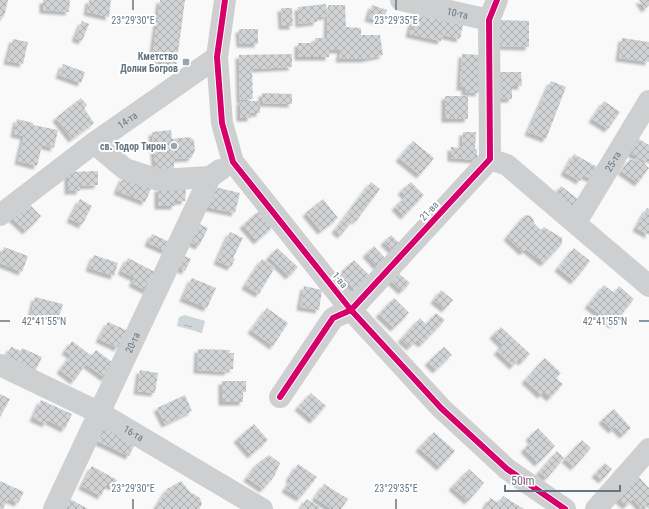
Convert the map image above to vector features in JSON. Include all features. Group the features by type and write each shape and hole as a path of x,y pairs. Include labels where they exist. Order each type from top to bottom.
{"street":[{"name":"1-ва","path":"225,0 218,57 222,123 233,162 351,310 441,408 507,469 566,509"},
{"name":"10-та","path":"401,0 489,20"},
{"path":"497,0 489,20 490,159 507,165 576,222 649,286"},
{"name":"14-та","path":"0,215 94,143 218,57"},
{"name":"25-та","path":"576,222 649,100"},
{"path":"94,143 125,169 158,180 210,177 233,162"},
{"name":"21-ва","path":"280,397 333,318 351,310 490,159"},
{"name":"20-та","path":"54,509 210,177"},
{"name":"16-та","path":"0,365 100,413 262,509"},
{"path":"596,509 649,449"}],"water":[{"path":"185,315 205,321 202,333 177,326 179,317"}],"building":[{"path":"0,0 8,0 4,17 0,16"},
{"path":"43,0 70,0 69,12 43,10"},
{"path":"89,0 111,0 109,17 87,12"},
{"path":"160,0 185,0 176,68 151,65"},
{"path":"639,0 649,0 649,6 645,9"},
{"path":"326,4 327,16 317,17 317,22 299,24 298,7"},
{"path":"328,5 345,5 346,27 361,28 361,35 380,35 383,55 364,59 339,59 341,50 329,50 329,57 298,57 298,43 315,43 315,38 327,38"},
{"path":"372,5 387,10 383,22 368,18"},
{"path":"281,8 292,8 293,26 282,26"},
{"path":"414,14 463,25 460,39 443,35 441,41 409,34"},
{"path":"499,20 529,21 529,47 499,46"},
{"path":"82,21 89,24 82,41 75,38"},
{"path":"239,29 258,29 258,44 240,44"},
{"path":"622,38 649,42 649,62 619,58"},
{"path":"13,39 28,42 23,64 7,61"},
{"path":"292,54 292,67 252,69 253,99 240,100 239,55"},
{"path":"462,54 482,55 479,93 465,92 465,87 460,87"},
{"path":"63,64 85,72 81,83 59,75"},
{"path":"497,72 521,72 522,86 512,86 512,99 497,99"},
{"path":"551,81 566,87 546,139 528,132"},
{"path":"262,93 292,94 292,104 262,103"},
{"path":"445,96 468,96 468,119 445,119"},
{"path":"81,98 87,105 84,108 94,123 72,139 56,118"},
{"path":"240,101 260,101 260,113 251,113 251,118 240,118"},
{"path":"604,101 620,112 608,129 592,119"},
{"path":"17,119 33,123 33,125 58,130 54,148 42,145 37,166 18,161 24,136 14,134"},
{"name":"св. Тодор Тирон","path":"171,130 172,139 189,137 194,140 195,151 191,158 174,159 174,168 156,170 152,132"},
{"path":"463,132 476,132 475,149 477,149 477,160 451,158 451,147 462,148"},
{"path":"634,136 649,145 649,164 626,150"},
{"path":"413,141 434,158 420,175 399,158"},
{"path":"574,154 599,168 592,179 583,175 580,181 564,172"},
{"path":"636,158 649,168 638,183 621,171 630,159 634,161"},
{"path":"98,171 98,185 80,186 80,191 68,191 68,172"},
{"path":"123,177 151,189 145,202 117,191"},
{"path":"371,182 380,189 356,221 354,219 341,235 335,230"},
{"path":"411,182 424,195 404,216 395,207 406,196 401,191"},
{"path":"211,186 240,193 235,213 206,207"},
{"path":"561,186 578,199 569,210 553,196"},
{"path":"158,188 186,189 185,201 175,201 175,206 158,206"},
{"path":"80,199 92,206 82,225 70,219"},
{"path":"323,199 338,218 321,231 306,213"},
{"path":"26,201 41,216 26,231 11,217"},
{"path":"647,208 649,209 649,235 636,228"},
{"path":"260,210 274,226 257,241 243,225"},
{"path":"525,215 531,216 534,223 541,230 544,227 562,238 562,244 544,263 526,249 523,252 507,237"},
{"path":"195,222 208,228 199,246 186,240"},
{"path":"230,232 243,238 233,258 235,259 231,267 217,261"},
{"path":"152,234 170,242 166,251 148,243"},
{"path":"391,235 400,244 393,251 384,242"},
{"path":"374,246 386,259 378,267 366,254"},
{"path":"4,247 28,256 22,272 0,263 0,257"},
{"path":"277,248 298,267 289,276 269,257"},
{"path":"574,248 590,261 574,281 558,268"},
{"path":"181,254 191,259 185,271 175,266"},
{"path":"94,255 118,263 114,276 89,268"},
{"path":"128,258 157,273 147,291 132,283 135,278 121,271"},
{"path":"262,259 275,267 259,294 245,286"},
{"path":"354,260 370,276 355,290 340,273"},
{"path":"397,272 410,283 402,291 390,280"},
{"path":"192,278 216,288 207,308 183,298"},
{"path":"604,285 614,293 619,286 634,299 613,325 588,305"},
{"path":"304,286 322,290 319,310 300,307"},
{"path":"441,290 453,300 445,309 434,300"},
{"path":"35,297 63,304 59,317 46,314 45,319 31,315"},
{"path":"394,298 409,313 394,328 379,314"},
{"path":"267,308 288,323 273,346 251,330"},
{"path":"436,313 445,320 422,344 417,340 410,347 401,339 420,318 426,324"},
{"path":"108,322 126,330 118,348 99,339"},
{"path":"501,327 530,354 522,362 519,359 513,366 497,351 503,345 493,335"},
{"path":"72,341 92,356 96,350 115,364 105,378 86,364 74,381 60,370 71,355 65,351"},
{"path":"11,347 21,351 22,348 42,357 34,374 4,361"},
{"path":"444,347 452,355 436,370 428,362"},
{"path":"198,349 230,350 229,353 234,353 233,369 228,369 228,372 197,370"},
{"path":"545,358 561,373 556,378 563,384 550,398 544,392 541,395 525,380"},
{"path":"140,370 158,373 155,393 137,391"},
{"path":"222,381 246,381 246,392 243,392 243,402 222,402"},
{"path":"311,393 326,406 313,420 298,407"},
{"path":"0,394 10,399 0,417"},
{"path":"185,395 192,411 165,424 157,408"},
{"path":"41,400 72,414 65,429 47,420 46,424 33,418"},
{"path":"614,409 631,428 623,435 615,427 612,430 602,420"},
{"path":"254,424 268,440 251,455 237,439"},
{"path":"102,426 136,442 129,456 95,440"},
{"path":"538,428 555,446 538,463 524,449 532,441 529,437"},
{"path":"434,432 455,451 440,467 419,448"},
{"path":"582,440 591,448 574,467 565,459"},
{"path":"557,451 564,458 547,478 539,472"},
{"path":"269,455 280,463 274,477 263,489 247,478 257,464"},
{"path":"605,463 612,469 602,480 595,474"},
{"path":"298,464 317,477 300,498 285,489 291,480 289,478"},
{"path":"92,466 117,480 113,487 107,484 101,496 82,486"},
{"path":"469,469 484,483 468,501 452,487"},
{"path":"636,474 649,488 649,509 644,505 641,508 633,499 626,506 616,497"},
{"path":"0,481 24,492 18,503 8,499 3,509 0,509"},
{"path":"181,481 190,492 200,498 202,504 199,509 155,509 167,489"},
{"path":"324,484 348,499 341,509 332,509 315,498"},
{"path":"503,496 524,509 484,509 490,498 499,503"},
{"path":"70,499 88,509 65,509"},
{"path":"306,499 320,507 319,509 301,509"}],"cycle path":[{"path":"225,0 217,57 222,123 233,162 351,310 441,408 507,469 565,509"},
{"path":"280,397 333,318 351,310 490,159 489,20 497,0"}],"place":[{"name":"Кметство Долни Богров","path":"186,62"},
{"name":"св. Тодор Тирон","path":"174,146"}]}
